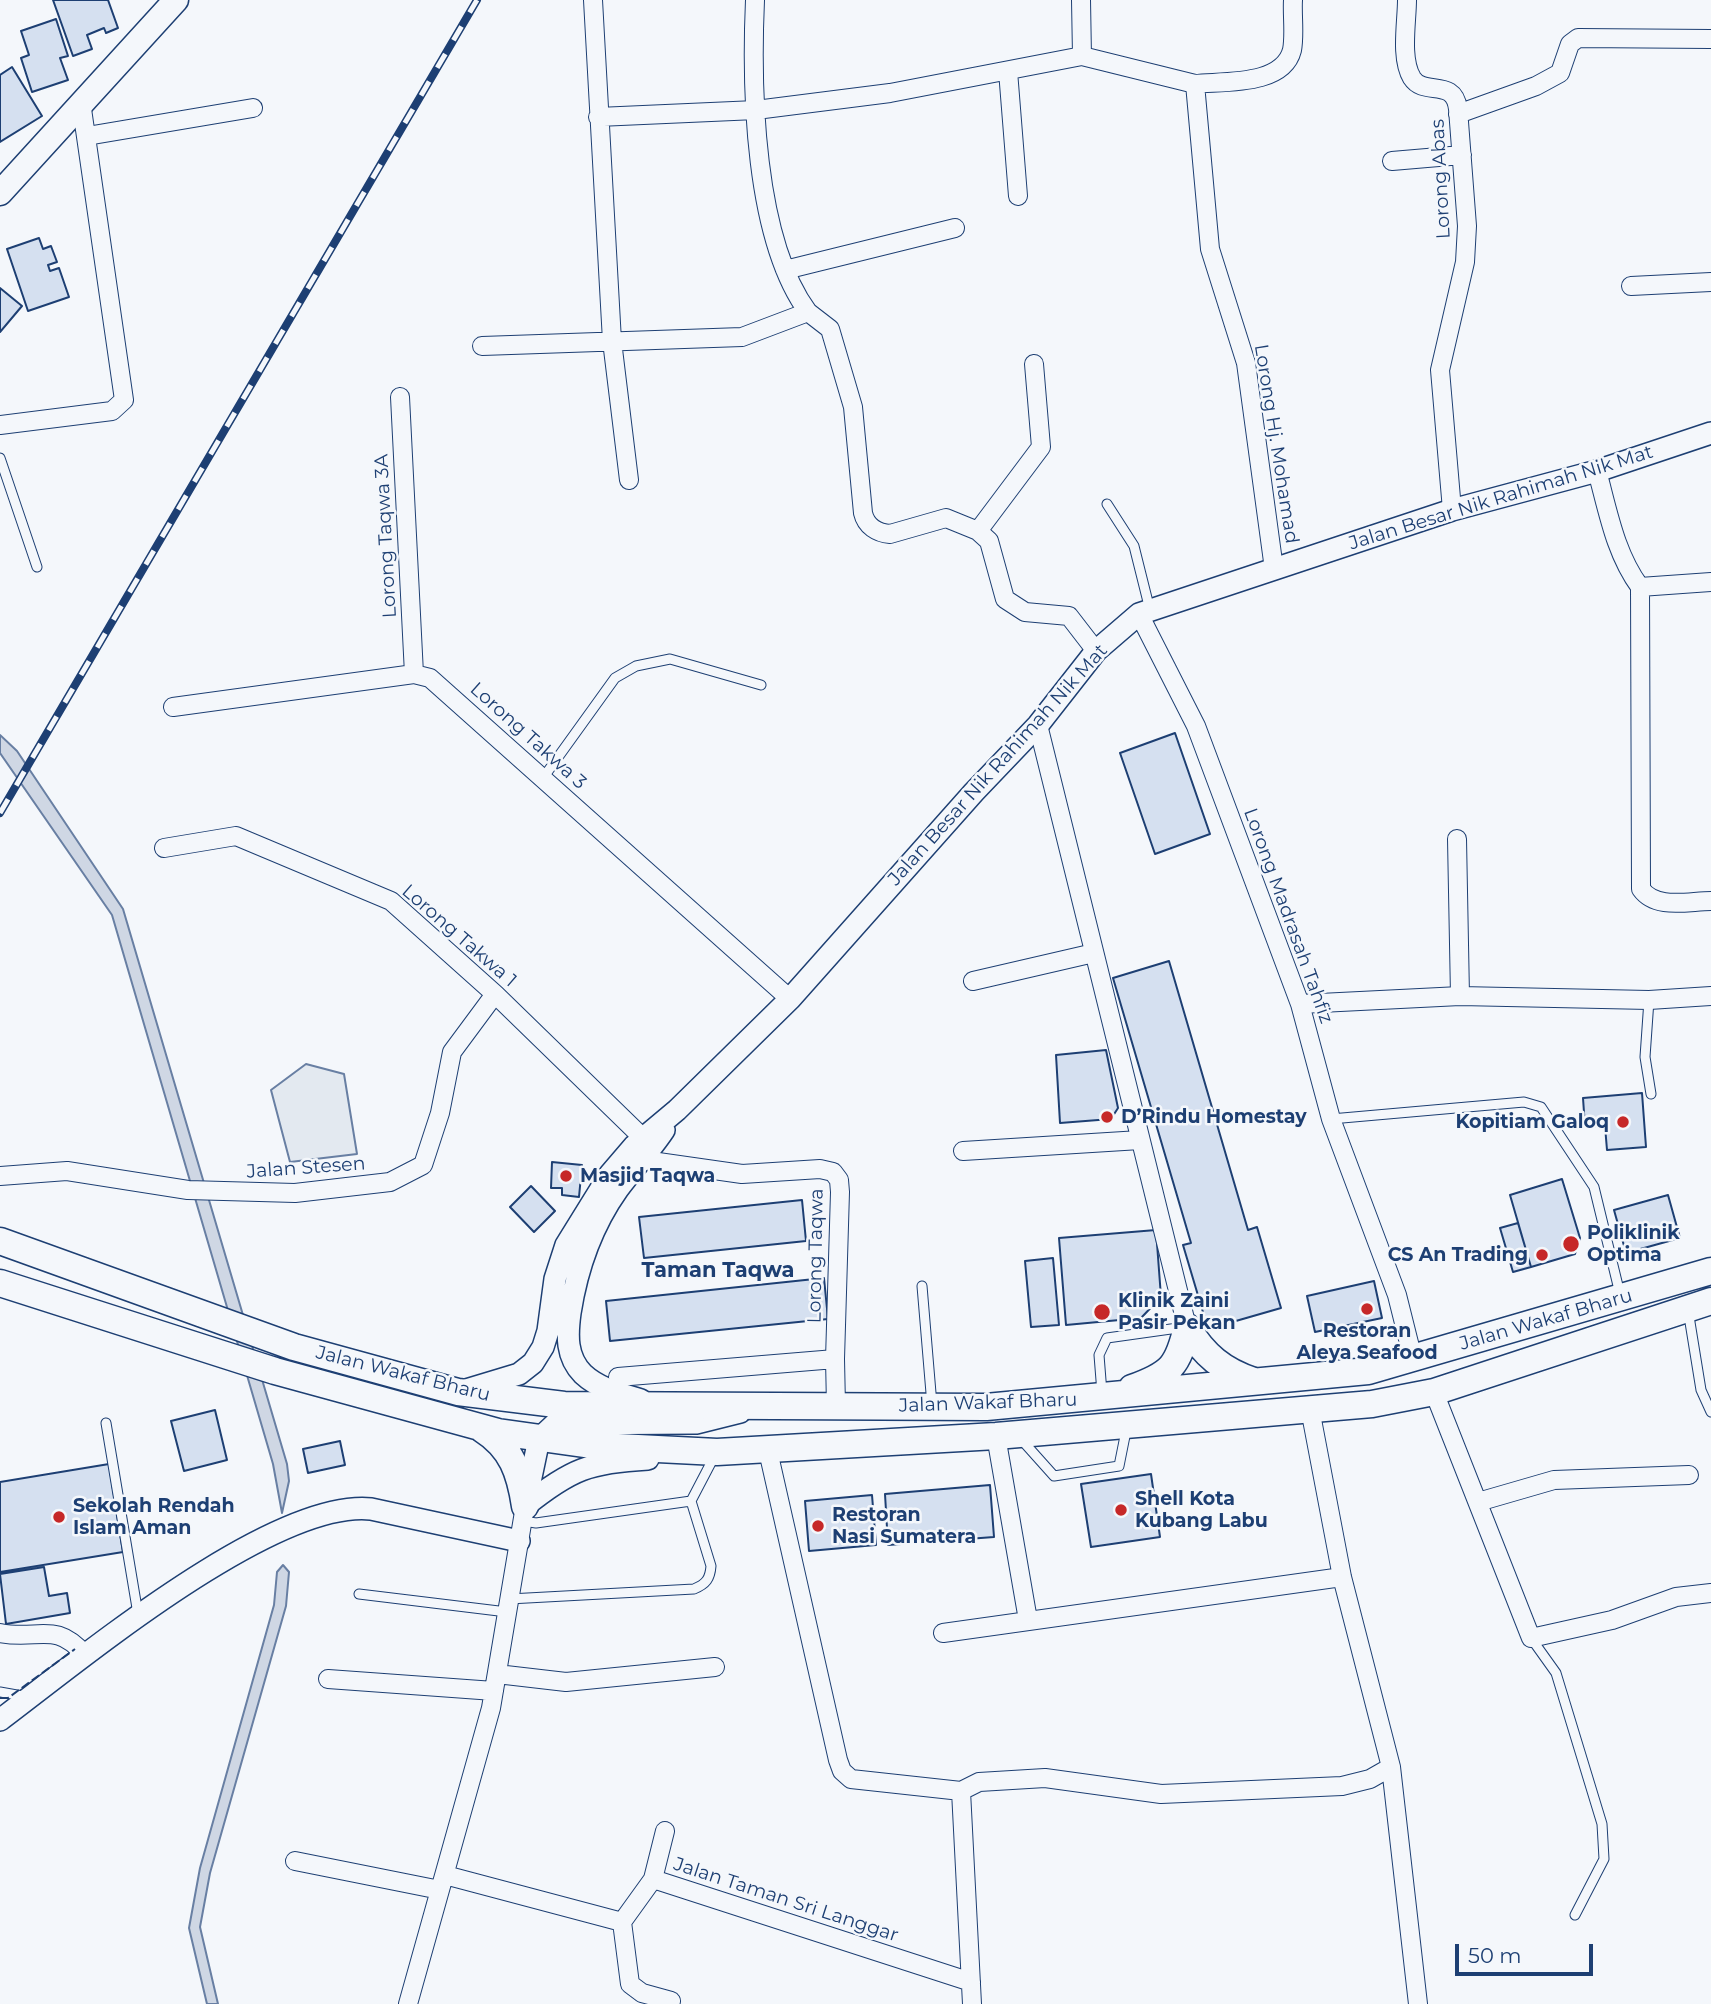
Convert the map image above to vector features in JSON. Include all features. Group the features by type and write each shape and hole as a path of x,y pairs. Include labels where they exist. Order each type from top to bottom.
{"main road":[{"path":"3,182 176,0"},
{"name":"Jalan Wakaf Bharu","path":"0,1241 294,1347 458,1392 564,1405 986,1407 1368,1371 1711,1271"},
{"name":"Jalan Wakaf Bharu","path":"0,1283 275,1371 478,1427 539,1439 598,1446 717,1452 1006,1435 1372,1404 1434,1392 1700,1304"},
{"path":"1187,1327 1199,1347 1216,1364 1237,1376 1260,1382"},
{"path":"1102,1398 1154,1380 1170,1370 1180,1357 1187,1327"},
{"path":"478,1427 493,1436 511,1457 522,1482 522,1523"}],"street":[{"path":"593,0 612,341 629,480"},
{"path":"755,0 752,64 768,219 796,296 808,312 830,329 853,407 863,513 868,524 881,533 890,534 946,518 978,531 989,541 1004,599 1025,612 1069,617 1096,651"},
{"path":"1081,0 1082,56"},
{"path":"598,117 756,110 890,93 1082,56 1195,84 1272,74 1284,66 1292,50 1293,0"},
{"name":"Lorong Abas","path":"1407,0 1407,58 1413,79 1418,84 1451,91 1457,99 1462,155 1467,226 1465,262 1440,370 1452,510"},
{"path":"1458,114 1536,86 1560,73 1570,44 1577,38 1711,40"},
{"path":"1008,71 1018,196"},
{"name":"Lorong Hj. Mohamad","path":"1195,84 1210,249 1247,363 1274,569"},
{"path":"0,425 112,411 124,400 81,102"},
{"path":"87,135 253,108"},
{"path":"1392,161 1462,155"},
{"path":"785,270 955,228"},
{"path":"1631,286 1711,282"},
{"path":"482,346 742,337 808,312"},
{"path":"978,531 1041,447 1034,364"},
{"name":"Lorong Taqwa 3A","path":"400,397 414,674"},
{"name":"Jalan Besar Nik Rahimah Nik Mat","path":"458,1392 519,1374 533,1363 543,1347 548,1331 555,1279 566,1245 610,1174 643,1138 677,1110 790,999 974,792 1038,725 1096,651 1145,612 1452,510 1597,471 1711,433"},
{"path":"1597,471 1618,547 1628,570 1640,586 1642,889 1647,898 1657,902 1711,901"},
{"path":"1640,586 1711,582"},
{"name":"Lorong Madrasah Tahfiz","path":"1145,612 1196,726 1300,1004 1331,1119 1397,1295 1413,1359"},
{"path":"173,706 414,674"},
{"name":"Lorong Takwa 3","path":"414,674 435,682 790,999"},
{"path":"1038,725 1187,1327"},
{"name":"Lorong Takwa 1","path":"164,848 236,836 391,901 495,994 643,1138"},
{"path":"1457,839 1460,996"},
{"path":"973,981 1094,953"},
{"name":"Jalan Stesen","path":"0,1176 67,1171 214,1192 295,1193 390,1182 409,1175 423,1165 440,1113 455,1045 495,994"},
{"path":"1300,1004 1460,996 1649,1000 1711,996"},
{"name":"Jalan Besar Nik Rahimah Nik Mat","path":"662,1406 593,1382 573,1361 569,1345 575,1281 586,1249 603,1213 644,1160 677,1110"},
{"path":"963,1151 1140,1140"},
{"name":"Lorong Taqwa","path":"644,1160 741,1174 821,1169 833,1172 839,1180 840,1192 836,1406"},
{"path":"618,1377 835,1359"},
{"path":"1434,1392 1531,1638 1612,1620 1676,1597 1711,1593"},
{"path":"408,2004 496,1682 522,1523 539,1439 555,1424 696,1423 756,1407"},
{"path":"1310,1409 1342,1577 1391,1767 1418,2004"},
{"path":"1006,1435 1028,1620"},
{"path":"768,1451 842,1771 862,1782 961,1791 979,1782 1045,1778 1161,1794 1342,1786 1370,1779 1391,1767"},
{"name":"Jalan Wakaf Bharu","path":"522,1523 580,1468 607,1461 717,1452"},
{"path":"1478,1502 1554,1480 1689,1475"},
{"path":"0,1720 138,1616 235,1555 330,1511 350,1507 522,1523"},
{"path":"943,1633 1342,1577"},
{"path":"0,1633 61,1634 71,1639 85,1656"},
{"path":"328,1679 566,1682 715,1667"},
{"path":"961,1791 972,2004"},
{"path":"653,1879 665,1831"},
{"path":"295,1861 442,1883 622,1922 630,1984 642,1993 671,2001"},
{"name":"Jalan Taman Sri Langgar","path":"622,1922 653,1879 971,1982"}],"lane":[{"path":"0,458 37,567"},
{"path":"1107,505 1134,546 1145,612"},
{"path":"543,778 615,678 636,666 670,659 761,685"},
{"path":"1649,1000 1645,1057 1651,1094"},
{"path":"1331,1119 1524,1102 1541,1107 1594,1187 1621,1299"},
{"path":"922,1286 932,1407"},
{"path":"1700,1304 1701,1390 1711,1412"},
{"path":"1102,1398 1099,1355 1107,1338 1187,1327"},
{"path":"106,1423 138,1616"},
{"path":"1006,1435 1054,1476 1119,1466 1127,1425"},
{"path":"359,1594 508,1606 694,1589 704,1585 710,1577 711,1566 691,1501 717,1452"},
{"path":"522,1523 691,1501"},
{"path":"1531,1638 1556,1673 1602,1824 1604,1859 1575,1914"},
{"path":"0,1692 16,1693 29,1698"}],"shaded area":[{"path":"0,735 17,751 123,909 287,1464 289,1481 282,1513 273,1464 112,915 0,753"},
{"path":"306,1064 344,1074 357,1154 290,1162 271,1090"},
{"path":"283,1565 289,1572 286,1606 210,1873 200,1927 218,2004 207,2004 189,1928 200,1868 274,1605 277,1572"}],"building":[{"path":"53,0 108,0 118,28 106,33 104,28 87,35 92,49 73,56"},
{"path":"56,19 68,56 60,58 68,80 32,92 21,58 29,55 21,31"},
{"path":"12,67 42,116 0,142 0,75"},
{"path":"39,238 43,249 51,246 57,262 48,265 50,271 59,268 69,297 28,311 7,249"},
{"path":"0,288 22,306 0,332"},
{"path":"1175,733 1210,834 1155,854 1120,753"},
{"path":"1169,961 1248,1230 1257,1227 1281,1308 1208,1329 1183,1245 1191,1243 1113,978"},
{"path":"1106,1050 1118,1108 1111,1119 1060,1123 1056,1055"},
{"path":"1642,1093 1646,1147 1607,1150 1605,1126 1585,1127 1583,1098"},
{"name":"Masjid Taqwa","path":"552,1162 582,1165 579,1197 562,1195 562,1188 551,1188"},
{"path":"1562,1179 1580,1238 1575,1254 1531,1267 1510,1195"},
{"path":"531,1186 555,1211 534,1232 510,1207"},
{"path":"1668,1195 1680,1238 1626,1253 1614,1210"},
{"path":"802,1200 806,1241 644,1258 639,1217"},
{"path":"1518,1223 1531,1267 1513,1272 1500,1228"},
{"path":"1156,1230 1161,1297 1141,1318 1066,1325 1059,1238"},
{"path":"1053,1258 1059,1325 1031,1327 1025,1261"},
{"path":"824,1278 828,1319 610,1341 606,1301"},
{"path":"1374,1281 1382,1318 1315,1332 1307,1296"},
{"path":"215,1410 227,1460 184,1471 171,1421"},
{"path":"340,1441 345,1465 308,1473 303,1449"},
{"name":"Sekolah Rendah Islam Aman","path":"109,1464 123,1552 0,1572 0,1482"},
{"name":"Shell Kota Kubang Labu","path":"1151,1474 1160,1537 1091,1547 1081,1484"},
{"path":"990,1485 994,1537 888,1545 885,1494"},
{"path":"872,1495 876,1545 809,1551 805,1501"},
{"path":"44,1567 49,1596 67,1593 70,1613 6,1624 0,1574"}],"railway":[{"path":"0,813 477,0"}],"fence":[{"path":"0,1698 8,1698 75,1649"}],"place":[{"name":"D’Rindu Homestay","path":"1107,1117"},
{"name":"Kopitiam Galoq","path":"1623,1122"},
{"name":"Masjid Taqwa","path":"566,1176"},
{"name":"Poliklinik Optima","path":"1571,1244"},
{"name":"CS An Trading","path":"1542,1255"},
{"name":"Restoran Aleya Seafood","path":"1367,1309"},
{"name":"Klinik Zaini Pasir Pekan","path":"1102,1312"},
{"name":"Shell Kota Kubang Labu","path":"1121,1510"},
{"name":"Sekolah Rendah Islam Aman","path":"59,1517"},
{"name":"Restoran Nasi Sumatera","path":"818,1526"}],"district":[{"name":"Taman Taqwa","path":"718,1271"}]}
